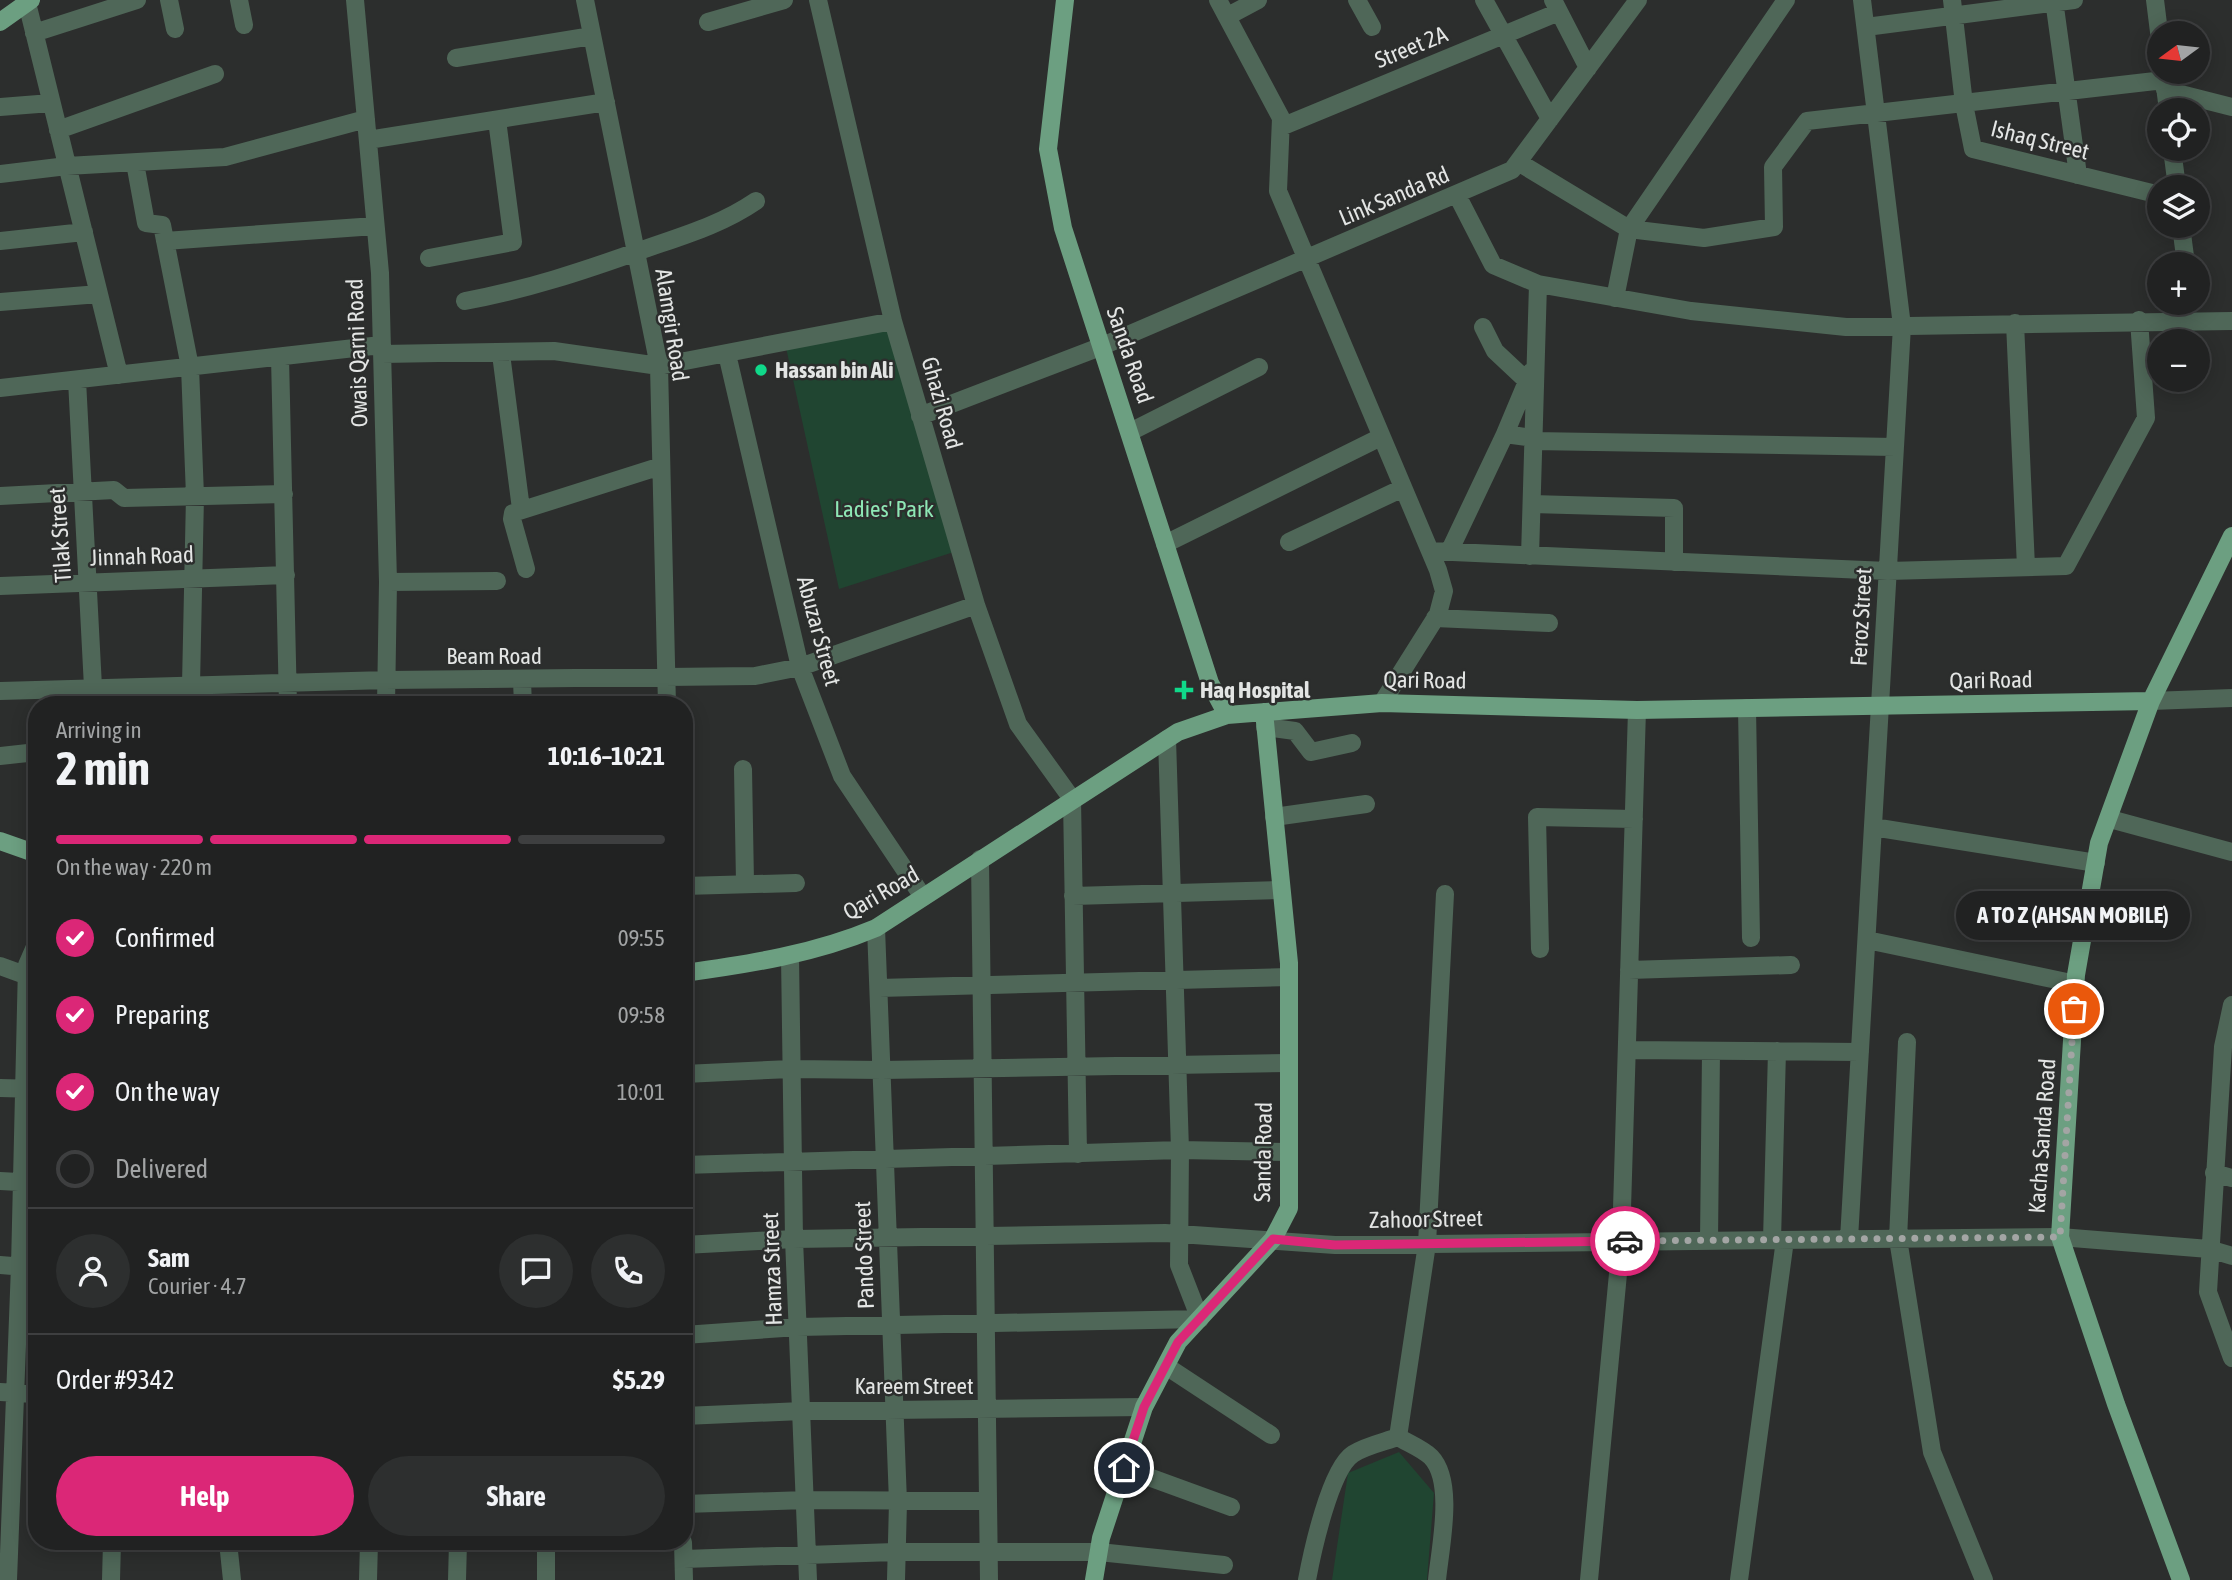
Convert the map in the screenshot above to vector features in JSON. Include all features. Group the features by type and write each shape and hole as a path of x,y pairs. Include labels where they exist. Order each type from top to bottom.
{"main road":[{"name":"Sanda Road","path":"1065,0 1048,149 1063,228 1210,684 1227,715"},
{"path":"0,22 29,2"},
{"name":"Kacha Sanda Road","path":"2181,1580 2060,1237 2076,984 2099,843 2151,701 2232,536"},
{"name":"Qari Road","path":"693,972 790,956 838,944 876,928 1167,739 1227,715 1264,720 1382,703 1637,710 2151,701"},
{"name":"Sanda Road","path":"1094,1580 1099,1552 1144,1407 1178,1342 1273,1239 1289,1208 1289,977 1264,720"},
{"path":"0,841 28,851"}],"street":[{"path":"34,33 137,0"},
{"path":"169,0 175,29"},
{"path":"239,0 244,25"},
{"name":"Owais Qarni Road","path":"355,0 375,226 381,350 388,582 386,696"},
{"name":"Alamgir Road","path":"585,0 659,366 666,696"},
{"path":"708,22 784,0"},
{"name":"Ghazi Road","path":"818,0 892,321 976,605 1018,724 1072,799"},
{"path":"1218,0 1281,118 1278,191 1430,551 1444,592 1435,618 1382,703"},
{"path":"1228,16 1258,0"},
{"path":"1357,0 1372,27"},
{"path":"1484,0 1550,119"},
{"name":"Link Sanda Rd","path":"920,416 1100,347 1512,170 1638,0"},
{"path":"1615,298 1629,229 1786,0"},
{"name":"Feroz Street","path":"1849,1239 1902,326 1862,0"},
{"path":"1866,27 1952,8 2074,0"},
{"path":"2155,0 2158,21"},
{"path":"2054,1 2078,175"},
{"path":"29,2 34,33 119,375"},
{"path":"1556,6 1588,68"},
{"name":"Street 2A","path":"1281,127 1502,36 1556,6"},
{"name":"Ishaq Street","path":"1952,8 1964,104 1973,149 2147,192"},
{"path":"456,58 592,36"},
{"path":"58,130 215,74"},
{"path":"1518,162 1629,229 1704,238 1770,229 1776,222 1773,167 1807,121 2147,82"},
{"path":"2174,84 2232,107"},
{"path":"368,140 606,102"},
{"path":"0,107 51,103"},
{"path":"0,174 67,166 225,157 366,119"},
{"path":"429,258 513,242 497,120"},
{"path":"135,163 146,223 162,225 190,367 195,496 191,685"},
{"path":"1457,195 1493,265 1538,284 1691,311 1833,326 2139,320 2168,315"},
{"path":"464,301 520,291 635,253 712,226 756,201"},
{"path":"164,241 375,226"},
{"path":"0,241 83,232"},
{"path":"1530,556 1538,284"},
{"path":"0,302 99,294"},
{"path":"2207,315 2232,321"},
{"path":"1430,551 1888,571 2066,566 2146,418 2139,320"},
{"path":"0,388 280,357 381,350 501,354 554,351 659,366 892,321"},
{"path":"2015,323 2026,567"},
{"path":"1483,327 1495,351 1527,381"},
{"path":"501,354 521,509"},
{"name":"Abuzar Street","path":"727,354 800,667 842,776 923,897"},
{"path":"280,357 288,696"},
{"path":"1449,552 1505,434 1536,360"},
{"path":"1130,432 1259,368"},
{"name":"Tilak Street","path":"77,380 93,687"},
{"path":"1505,434 1533,439 1895,447"},
{"path":"1165,544 1381,437"},
{"path":"526,569 512,519 513,513 661,466"},
{"path":"1289,542 1403,488"},
{"path":"0,496 114,490 124,498 284,494"},
{"path":"1532,504 1674,508 1674,562"},
{"name":"Jinnah Road","path":"0,586 286,575"},
{"path":"388,582 498,581"},
{"name":"Beam Road","path":"0,691 387,680 727,678 800,667 976,605"},
{"path":"1435,618 1549,623"},
{"path":"522,681 523,696"},
{"name":"Qari Road","path":"2151,701 2232,698"},
{"path":"1747,708 1751,938"},
{"path":"1588,1580 1622,1241 1637,710"},
{"path":"1264,720 1295,731 1311,752 1352,743"},
{"path":"693,1334 798,1327 986,1321 1200,1319 1179,1265 1182,1234 1167,739"},
{"path":"0,757 28,753"},
{"path":"743,769 745,883"},
{"path":"1072,799 1078,1154"},
{"path":"1274,817 1366,804"},
{"path":"1540,949 1537,817 1634,819"},
{"path":"2110,819 2232,852"},
{"path":"1873,827 2096,863"},
{"path":"980,859 989,1580"},
{"path":"693,886 796,883"},
{"path":"1073,896 1281,890"},
{"path":"1398,1437 1427,1244 1445,894"},
{"name":"Pando Street","path":"876,928 898,1502 896,1580"},
{"path":"1867,940 2076,984"},
{"name":"Hamza Street","path":"790,956 794,1239 808,1580"},
{"path":"1629,970 1791,965"},
{"path":"0,966 28,976"},
{"path":"878,988 1289,977"},
{"path":"2232,1005 2223,1047 2208,1292 2232,1358"},
{"path":"1907,1042 1898,1239 1932,1452 1984,1580"},
{"path":"1627,1050 1860,1052"},
{"path":"1709,1241 1711,1051"},
{"path":"1739,1580 1778,1240 1777,1051"},
{"path":"693,1074 791,1069 983,1069 1289,1063"},
{"path":"0,1088 28,1089"},
{"path":"693,1165 793,1160 885,1161 1180,1150 1289,1152"},
{"path":"2214,1172 2232,1178"},
{"path":"0,1181 28,1182"},
{"name":"Zahoor Street","path":"693,1245 794,1239 888,1240 1182,1234 1335,1245 2060,1237 2209,1249 2232,1256"},
{"path":"0,1265 28,1267"},
{"path":"8,1580 8,1392 28,1273"},
{"path":"1166,1366 1271,1435"},
{"path":"8,1392 28,1393"},
{"name":"Kareem Street","path":"693,1416 802,1411 1144,1407"},
{"path":"1307,1580 1315,1538 1341,1466 1353,1454 1398,1437"},
{"path":"1398,1437 1431,1457 1441,1474 1444,1500 1437,1580"},
{"path":"1124,1468 1231,1507"},
{"path":"693,1504 806,1500 988,1501"},
{"path":"111,1580 112,1550"},
{"path":"229,1550 232,1580"},
{"path":"368,1580 369,1550"},
{"path":"457,1580 458,1550"},
{"path":"546,1550 546,1580"},
{"path":"684,1580 683,1551 809,1554 1099,1552 1224,1565"}],"green space":[{"name":"Ladies' Park","path":"893,321 960,550 839,589 785,343"},
{"path":"1399,1452 1434,1493 1427,1580 1332,1580 1348,1473"}],"way so far":[{"path":"1625,1241 2060,1237 2074,1009"}],"place":[{"name":"Hassan bin Ali","path":"761,370"},
{"name":"Haq Hospital","path":"1184,690"},
{"name":"A TO Z (AHSAN MOBILE)","path":"2074,1009"}],"route":[{"path":"1124,1468 1144,1407 1178,1342 1273,1239 1335,1245 1625,1241"}]}
